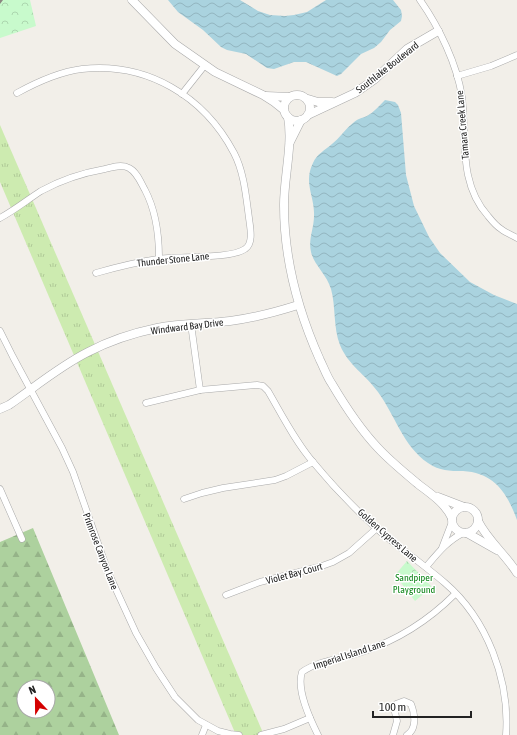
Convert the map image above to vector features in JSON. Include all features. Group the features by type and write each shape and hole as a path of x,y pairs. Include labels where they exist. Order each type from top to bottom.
{"street":[{"name":"Southlake Boulevard","path":"132,0 175,44 215,72 263,95 274,102 294,121 305,118 355,93 366,86 407,49 438,31"},
{"name":"Tamara Creek Lane","path":"420,0 428,11 448,49 457,76 462,97 466,168 473,192 484,212 500,229 517,238"},
{"path":"457,76 491,66 517,55"},
{"path":"17,93 42,80 60,74 82,69 103,68 128,71 147,76 182,94 204,65"},
{"name":"Thunder Stone Lane","path":"96,273 127,264 159,258 236,253 249,246 251,238 246,192 234,154 221,132 208,116 193,101 182,94"},
{"name":"Southlake Boulevard","path":"263,95 289,97 297,94 305,96 308,100 318,102 336,102"},
{"path":"289,97 284,103 289,124 284,205 288,257 298,305 312,342 331,383 357,422 378,448 448,510 456,529 501,553"},
{"path":"288,146 311,108 308,100"},
{"path":"0,218 41,192 64,180 111,167 121,166 129,168 137,176 154,211 159,258"},
{"name":"Windward Bay Drive","path":"0,409 72,360 102,345 147,330 170,326 230,321 272,313 298,305"},
{"path":"146,403 200,390 191,324"},
{"name":"Primrose Canyon Lane","path":"0,331 30,390 50,424 67,460 108,572 136,633 156,668 175,697 198,720 206,726 230,734 239,735"},
{"name":"Golden Cypress Lane","path":"200,390 257,385 263,386 268,391 294,435 313,462 345,498 377,528 446,584 455,594 485,634 498,669 505,704 506,735"},
{"path":"184,499 223,488 275,480 313,462"},
{"path":"0,489 22,539"},
{"path":"433,496 469,508 476,513 478,521 485,534 517,574"},
{"path":"442,548 456,511 464,507"},
{"path":"426,567 442,548 452,539 474,530 478,521"},
{"name":"Violet Bay Court","path":"226,595 260,582 333,562 349,553 377,528"},
{"name":"Imperial Island Lane","path":"310,718 300,686 302,672 317,664 362,652 392,640 423,621 455,594"},
{"path":"392,735 397,721 394,708 396,704 404,701 411,704 413,710 413,729 407,735"},
{"path":"261,735 284,729 310,718 318,735"},
{"path":"202,735 206,726"}],"green space":[{"path":"0,0 30,0 36,26 0,38"},
{"path":"0,125 264,735 236,735 0,182"},
{"path":"33,528 119,735 0,735 0,542"},
{"name":"Sandpiper Playground","path":"407,561 432,587 415,601 395,575"}],"water":[{"path":"168,0 240,0 258,11 270,15 285,16 307,12 326,0 393,0 401,10 402,16 401,21 390,30 381,42 374,48 361,54 341,74 337,76 306,62 294,62 274,69 267,68 246,54 227,50 221,47 203,30 178,12"},
{"path":"385,100 395,102 401,113 406,175 414,206 429,237 440,253 470,282 494,295 517,304 517,520 504,493 492,480 474,473 441,469 432,466 419,456 400,430 378,392 352,364 343,352 340,345 335,324 334,303 331,289 327,279 315,261 310,248 314,209 309,183 310,170 319,155 335,142 347,128 370,114"}]}
